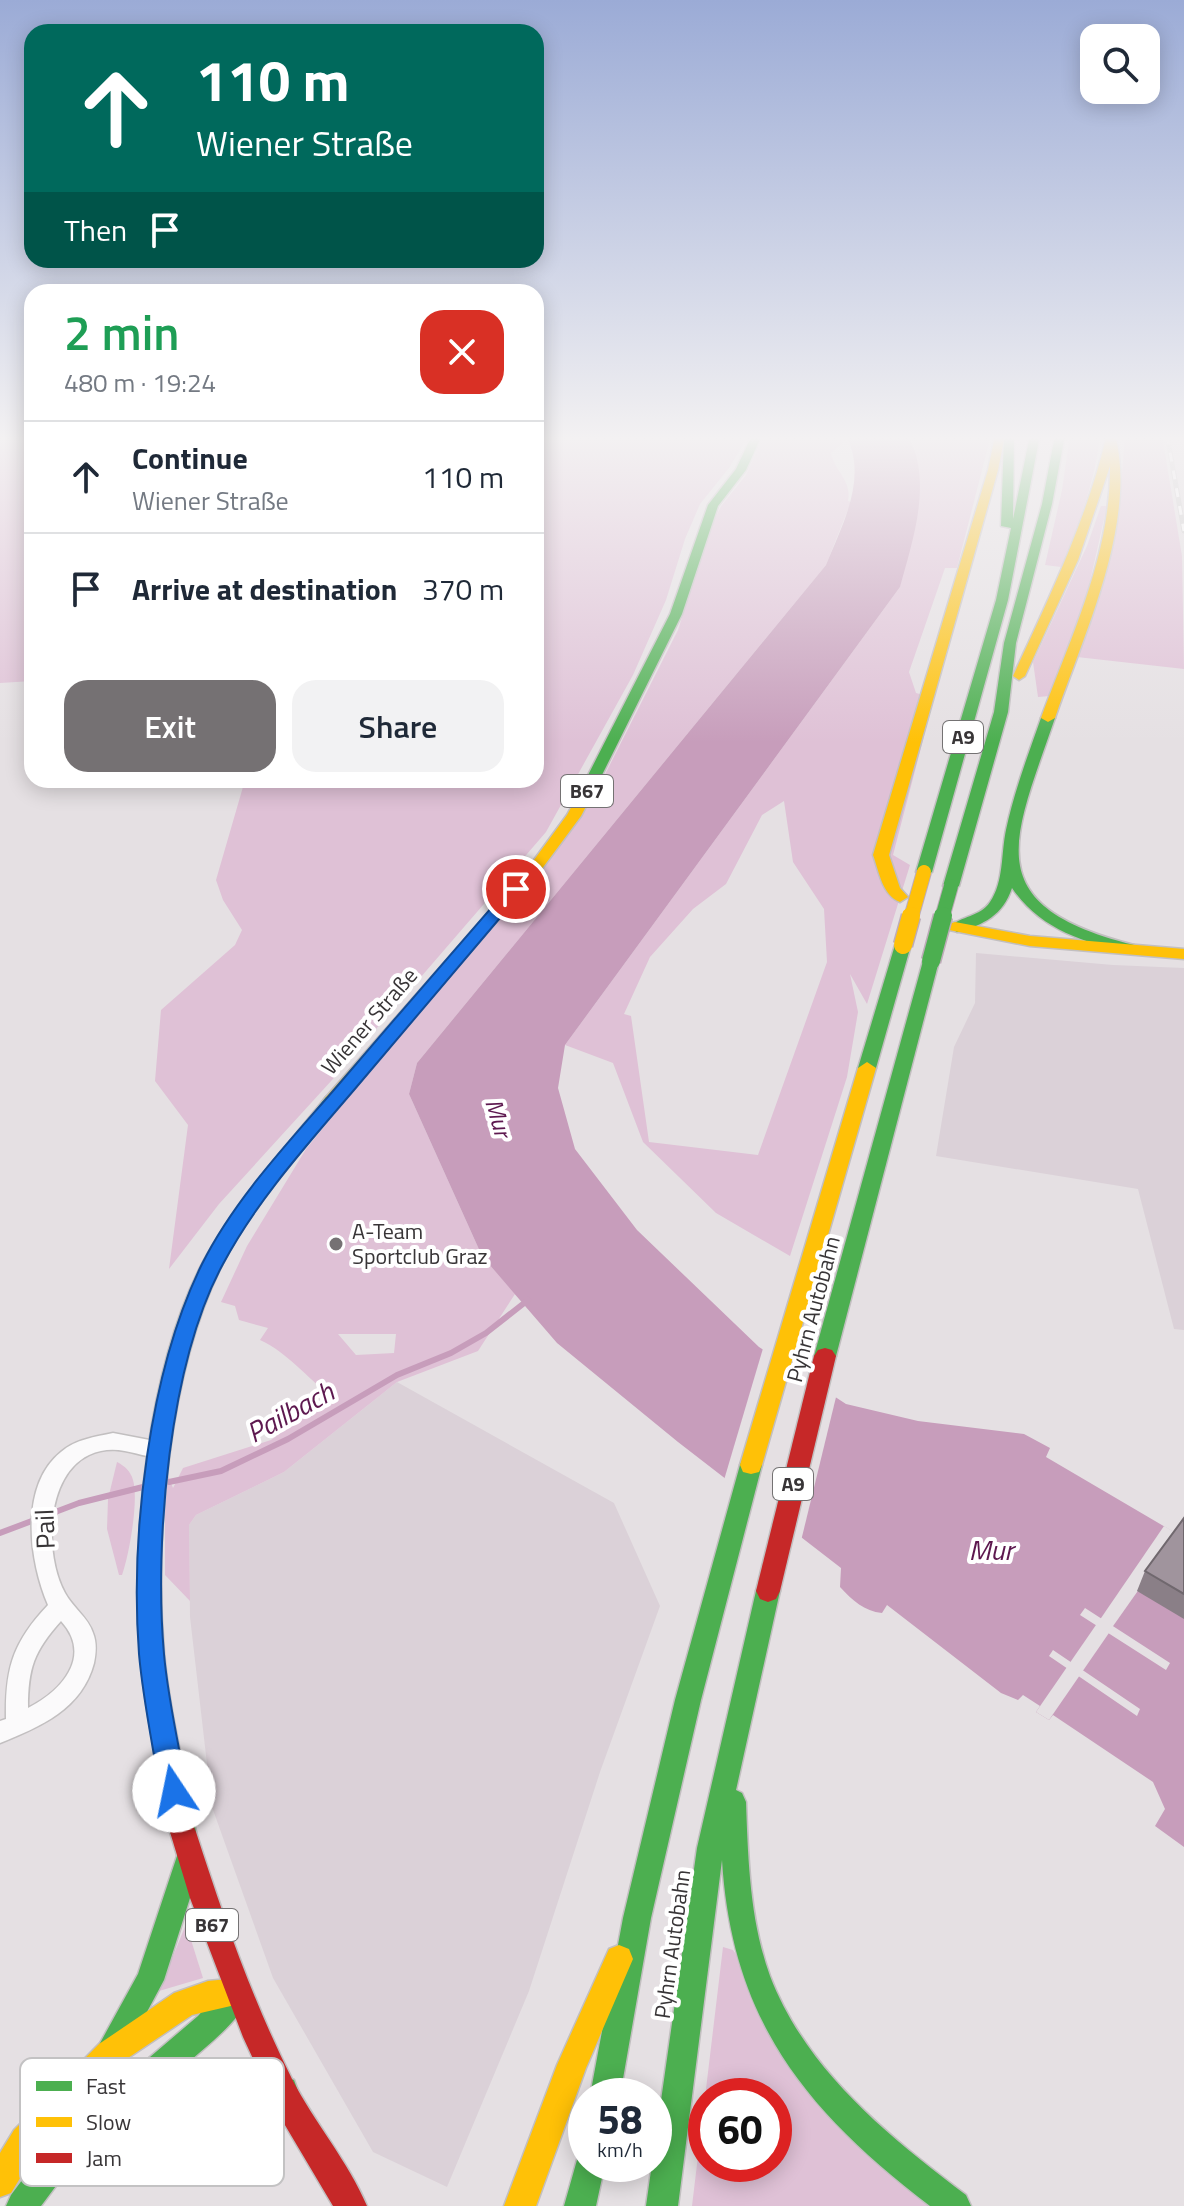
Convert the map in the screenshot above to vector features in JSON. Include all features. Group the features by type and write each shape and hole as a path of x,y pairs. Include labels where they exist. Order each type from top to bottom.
{"main road":[{"name":"Wiener Straße","path":"190,1857 178,1817 152,1655 149,1559 166,1400 194,1306 212,1264 241,1217 288,1155 536,867 574,816 676,614 702,538"},
{"path":"900,897 893,889 881,855 973,538"},
{"path":"1000,601 1006,538"},
{"name":"Pyhrn Autobahn","path":"608,2078 637,1918 688,1700 833,1182 1009,578 1018,538"},
{"name":"Pyhrn Autobahn","path":"662,2206 710,1848 734,1756 801,1445 951,886 1001,712 1002,683 1039,538"},
{"path":"1001,712 1082,538"},
{"path":"1105,538 1086,621 1049,714 1020,802 1001,904 986,917 955,927 1030,941 1184,954"},
{"path":"1009,860 1021,892 1038,911 1080,935 1128,948"},
{"path":"734,1756 732,1851 749,1960 768,2008 792,2055 854,2127 955,2206"},
{"path":"109,2054 150,1980 190,1857"},
{"name":"B67","path":"190,1857 238,1992 268,2058"},
{"path":"520,2206 572,2065 637,1918"},
{"path":"105,2058 184,2003 208,1995 238,1992"},
{"path":"172,2058 208,2026 238,1992"},
{"name":"B67","path":"284,2093 351,2206"},
{"path":"0,2182 20,2149"},
{"path":"580,2206 586,2182"},
{"path":"22,2206 37,2186"}],"street":[{"name":"Pail","path":"8,1729 66,1699 85,1658 86,1640 77,1621 60,1607 52,1590 42,1546 40,1513 50,1479 64,1462 87,1444 116,1440 160,1450"},
{"name":"Pail","path":"8,1729 17,1667 40,1628 60,1607"}],"shaded area":[{"path":"0,538 24,538 24,682 0,683"},
{"path":"544,538 685,538 666,600 633,675 546,832 332,1080 219,1204 169,1269 188,1125 155,1081 161,1010 235,945 242,930 223,900 216,880 243,788 544,788"},
{"path":"707,538 837,538 826,565 417,1063 409,1094 482,1256 515,1294 478,1351 397,1382 284,1472 196,1515 189,1525 190,1601 165,1575 165,1468 173,1488 183,1468 271,1440 331,1396 288,1358 260,1340 268,1328 239,1320 235,1306 221,1302 247,1246 306,1149 595,794 678,630","holes":["338,1334 396,1334 394,1353 356,1355"]},
{"path":"905,538 965,538 957,568 945,568 909,672 916,693 934,698 893,855 910,865 867,1004 850,974 858,1012 847,1077 790,1256 716,1213 643,1142 613,1063 565,1045 900,587","holes":["784,801 793,862 824,909 827,962 758,1155 649,1142 631,1016 624,1014 650,957 693,909 726,884 762,815"]},
{"path":"1051,538 1073,538 1061,567 1045,565"},
{"path":"1090,538 1100,538 1084,608 1050,696 1038,697 1033,662"},
{"path":"1109,538 1179,538 1184,669 1077,657"},
{"path":"976,953 1184,968 1184,1330 1174,1329 1138,1189 936,1156 954,1047 975,1003"},
{"path":"397,1382 614,1503 660,1606 600,1772 529,1991 447,2187 373,2152 273,1978 212,1807 190,1617 189,1525 196,1515 284,1472"},
{"path":"117,1462 129,1472 135,1489 128,1555 122,1575 119,1575 107,1529 108,1499"},
{"path":"186,1924 203,1978 159,1991"},
{"path":"723,1947 733,1950 900,2183 932,2206 692,2206 695,2182 792,2182 792,2078 707,2078"}],"water":[{"name":"Mur","path":"837,538 912,538 900,587 565,1045 558,1088 575,1149 637,1230 759,1347 846,1404 918,1421 1024,1434 1050,1448 1046,1457 1184,1538 1184,1847 1155,1826 1165,1809 1153,1782 1053,1715 1049,1720 1036,1712 1040,1706 1023,1695 1018,1700 1001,1693 887,1605 882,1613 859,1604 840,1587 841,1568 678,1442 557,1343 482,1256 409,1094 417,1063 826,565","holes":["1085,1608 1170,1663 1166,1670 1080,1615","1053,1650 1140,1709 1137,1716 1049,1656"]}],"pier":[{"path":"764,1345 837,1393 801,1541 724,1480"},
{"path":"1164,1526 1178,1534 1111,1629 1099,1621"},
{"path":"1098,1622 1111,1630 1049,1720 1036,1712"}],"building":[{"path":"1184,1518 1184,1594 1145,1571"}],"waterway":[{"name":"Pailbach","path":"169,1482 221,1471 288,1439 397,1375 451,1353 486,1333 528,1300"},
{"name":"Pailbach","path":"50,1514 79,1503 147,1486"},
{"name":"Pailbach","path":"0,1533 37,1519"}],"traffic: fast":[{"path":"590,785 676,614 702,538"},
{"path":"924,872 1002,600 1014,538"},
{"path":"951,886 1001,712 1010,643 1038,538"},
{"path":"1048,718 1012,832 1010,862 1013,875 1026,897 1056,923 1086,937 1128,948"},
{"path":"957,927 981,918 995,907 1000,900 1008,866"},
{"path":"931,961 951,886"},
{"path":"867,1068 903,945"},
{"path":"825,1356 931,961"},
{"path":"183,1832 152,1655 149,1559 166,1400 194,1306 212,1264 241,1217 332,1101"},
{"path":"608,2078 637,1918 688,1700 751,1465"},
{"path":"662,2206 710,1848 768,1591"},
{"path":"733,1802 736,1866 744,1930 755,1975 773,2015 795,2053 852,2120 955,2206"},
{"path":"114,2045 150,1980 190,1857"},
{"path":"172,2058 208,2026 238,1992"},
{"path":"580,2206 586,2182"},
{"path":"22,2206 37,2186"}],"traffic: slow":[{"path":"900,897 893,889 881,855 973,538"},
{"path":"1019,676 1081,538"},
{"path":"1048,718 1082,632 1107,538"},
{"path":"332,1101 536,867 574,816 590,785"},
{"path":"903,945 924,872"},
{"path":"955,927 1030,941 1184,954"},
{"path":"751,1465 867,1068"},
{"path":"520,2206 572,2065 619,1959"},
{"path":"105,2058 184,2003 208,1995 238,1992"},
{"path":"0,2182 20,2149"}],"traffic: jam":[{"path":"768,1591 825,1356"},
{"path":"183,1832 227,1963 267,2058"},
{"path":"284,2094 351,2206"}],"place":[{"name":"A-Team Sportclub Graz","path":"336,1244"}],"route":[{"path":"174,1791 152,1655 149,1559 166,1400 194,1306 212,1264 241,1217 288,1155 516,889"}]}
